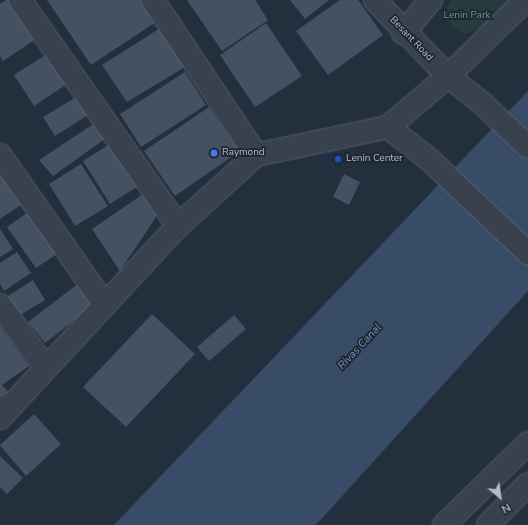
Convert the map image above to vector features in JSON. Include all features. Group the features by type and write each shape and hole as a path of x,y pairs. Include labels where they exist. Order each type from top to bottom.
{"street":[{"path":"20,0 178,226"},
{"path":"153,0 256,155"},
{"name":"Besant Road","path":"374,0 404,33 448,76 483,104 528,147"},
{"path":"404,33 431,0"},
{"path":"0,418 45,367 178,226 256,155 388,127 448,76 526,0"},
{"path":"388,127 431,161 528,253"},
{"path":"0,154 105,305"},
{"path":"0,305 45,367"},
{"path":"444,525 528,443"},
{"path":"488,525 528,484"}],"green space":[{"name":"Lenin Park","path":"452,0 518,0 482,29 466,34 455,29 447,18 447,8"}],"water":[{"name":"Rivas Canal","path":"528,91 528,291 316,525 114,525"}],"building":[{"path":"6,0 19,0 42,35 3,61 0,56 0,4"},
{"path":"47,0 141,0 156,22 91,65"},
{"path":"187,0 255,0 268,20 222,51"},
{"path":"290,0 329,0 305,19"},
{"path":"340,0 358,0 383,35 328,75 296,31"},
{"path":"266,23 302,76 255,107 220,55"},
{"path":"162,27 188,65 127,102 102,65"},
{"path":"47,54 67,84 34,106 14,75"},
{"path":"185,72 206,105 141,147 120,114"},
{"path":"83,93 96,110 55,136 43,117"},
{"path":"209,107 240,151 175,196 144,151"},
{"path":"101,119 112,134 53,176 39,160"},
{"path":"113,142 140,185 110,204 83,161"},
{"path":"0,161 27,201 0,219"},
{"path":"81,164 108,206 75,226 49,184"},
{"path":"344,174 360,182 349,205 333,197"},
{"path":"149,190 162,208 120,271 92,229"},
{"path":"31,210 60,252 36,268 7,227"},
{"path":"0,229 13,249 0,257"},
{"path":"17,252 31,273 4,291 0,284 0,263"},
{"path":"33,280 45,300 17,317 5,298"},
{"path":"79,283 95,304 45,343 28,322"},
{"path":"152,314 195,354 126,427 83,387"},
{"path":"234,315 246,329 209,361 197,347"},
{"path":"0,326 29,366 2,385 8,392 0,398"},
{"path":"34,414 61,444 26,476 0,445"},
{"path":"0,456 23,478 7,494 0,487"}],"place":[{"name":"Raymond","path":"214,153"},
{"name":"Lenin Center","path":"338,159"}]}
